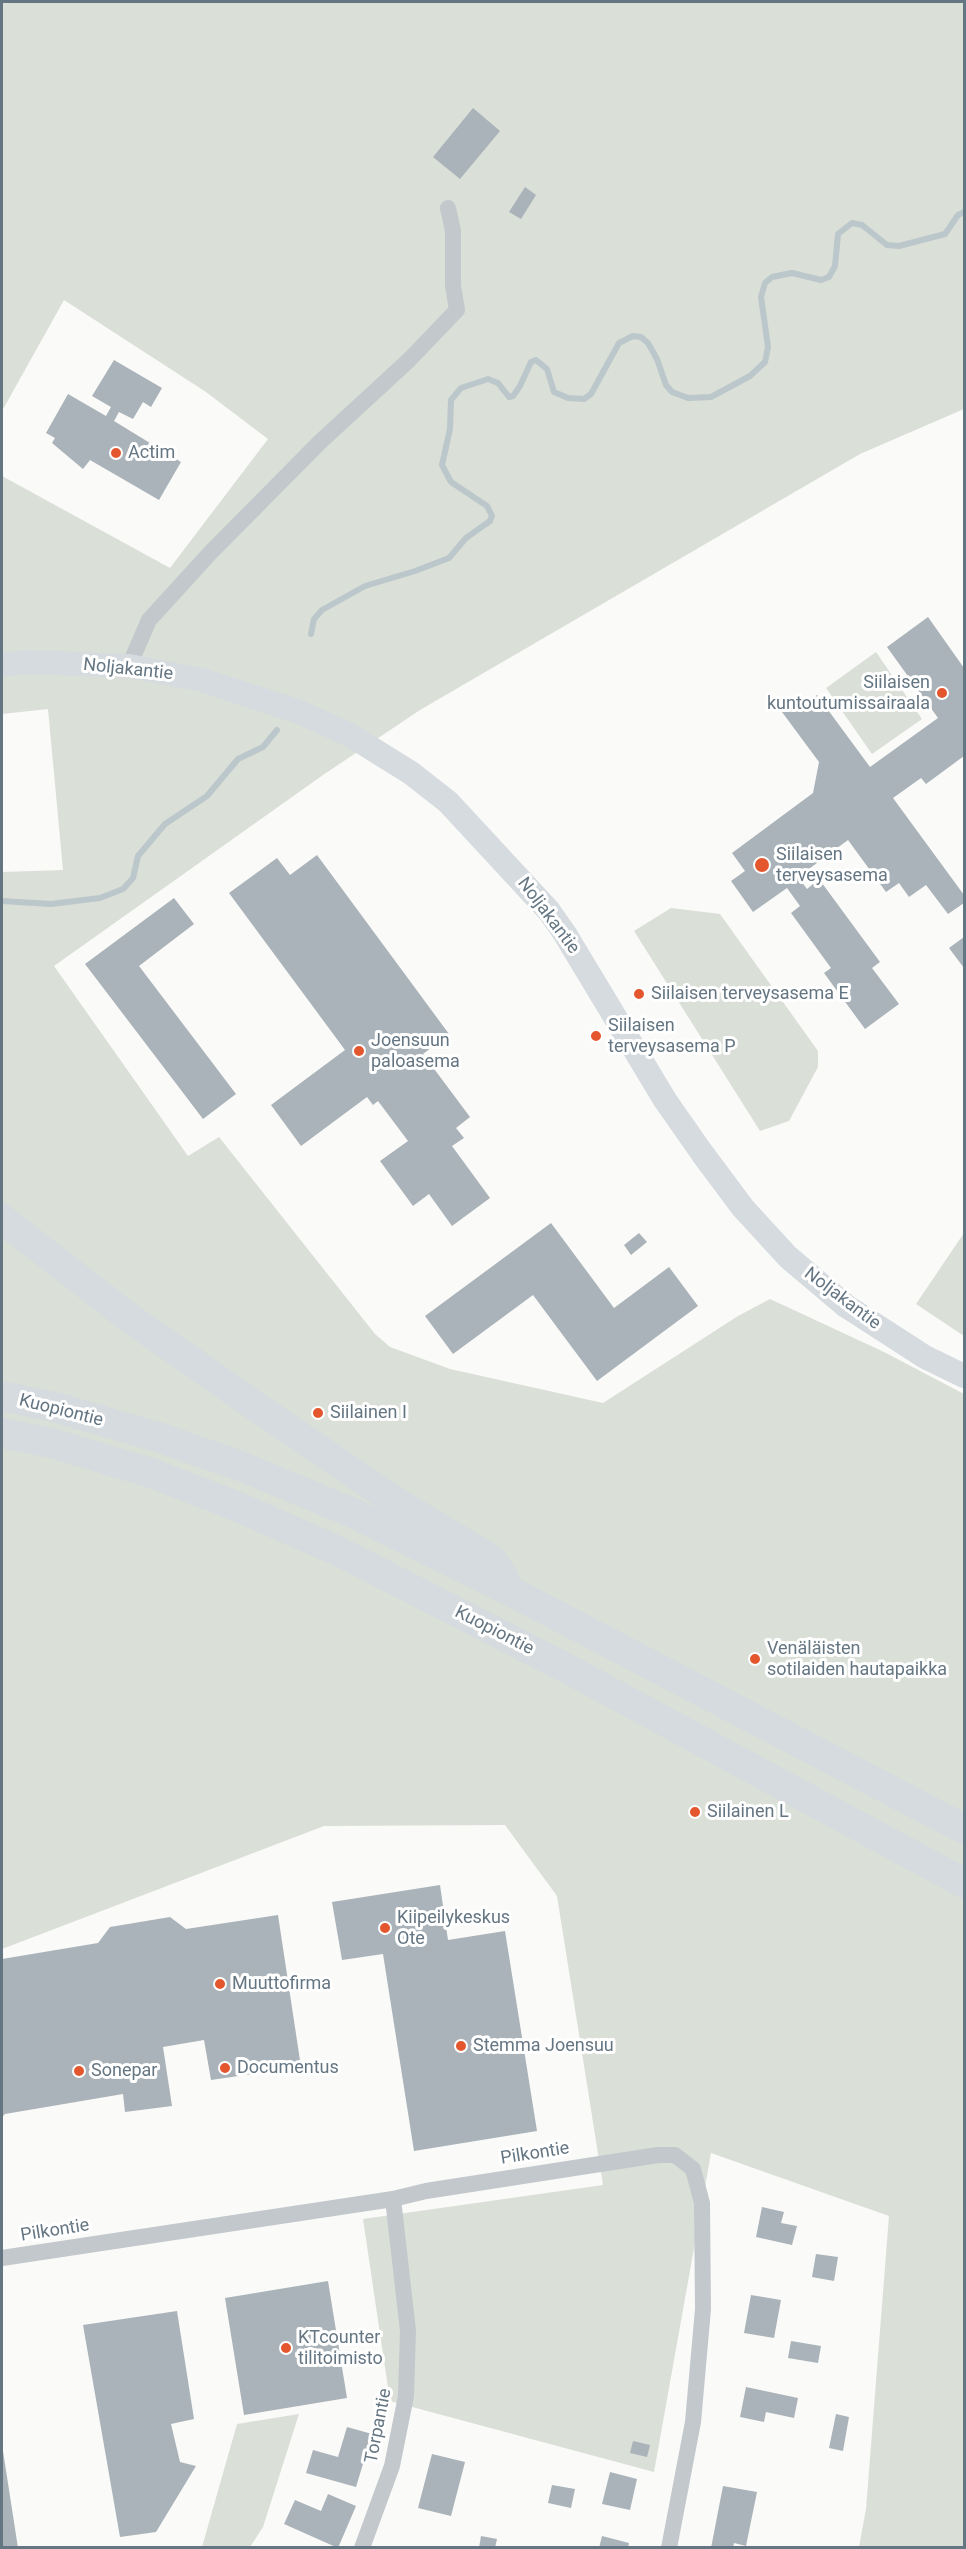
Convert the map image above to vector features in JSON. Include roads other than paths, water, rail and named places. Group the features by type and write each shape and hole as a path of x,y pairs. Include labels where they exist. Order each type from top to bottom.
{"highway":[{"path":"2,1219 131,1319 251,1404 396,1502 491,1559 514,1593"},
{"name":"Kuopiontie","path":"2,1396 58,1408 162,1438 243,1467 353,1513 514,1593 964,1829"},
{"name":"Kuopiontie","path":"2,1433 51,1443 151,1473 236,1506 338,1551 568,1669 964,1882"}],"main road":[{"name":"Noljakantie","path":"2,665 28,662 129,666 202,680 297,711 350,735 411,774 448,802 521,878 560,926 665,1100 743,1208 788,1257 846,1306 925,1357 964,1376"}],"street":[{"path":"129,666 148,620 211,552 320,442 409,360 457,310 453,286 453,231 448,208"},
{"name":"Pilkontie","path":"2,2258 393,2199 426,2191 658,2155 675,2156 693,2169 702,2203 703,2308 693,2422 669,2547"},
{"name":"Torpantie","path":"362,2547 392,2466 406,2396 408,2331 393,2199"}],"waterway":[{"path":"311,634 314,619 322,610 365,586 449,558 466,538 490,521 492,516 487,506 451,482 442,465 450,429 451,400 461,388 488,379 498,383 509,397 513,396 531,362 536,360 547,369 554,392 568,398 584,399 591,394 619,343 633,336 641,337 648,343 657,359 666,385 672,392 688,398 711,397 750,376 765,362 768,347 761,297 765,283 772,277 792,273 821,280 829,277 835,266 838,234 852,223 862,225 887,245 899,246 945,234 958,215 964,212"},
{"path":"2,901 51,904 100,898 123,889 133,878 138,856 165,824 207,796 238,759 263,747 277,730"}],"place":[{"name":"Actim","path":"116,453"},
{"name":"Siilaisen kuntoutumissairaala","path":"942,693"},
{"name":"Siilaisen terveysasema","path":"762,865"},
{"name":"Siilaisen terveysasema E","path":"639,994"},
{"name":"Siilaisen terveysasema P","path":"596,1036"},
{"name":"Joensuun paloasema","path":"359,1051"},
{"name":"Siilainen I","path":"318,1413"},
{"name":"Venäläisten sotilaiden hautapaikka","path":"755,1659"},
{"name":"Siilainen L","path":"695,1812"},
{"name":"Kiipeilykeskus Ote","path":"385,1928"},
{"name":"Muuttofirma","path":"220,1984"},
{"name":"Stemma Joensuu","path":"461,2046"},
{"name":"Documentus","path":"225,2068"},
{"name":"Sonepar","path":"79,2071"},
{"name":"KTcounter tilitoimisto","path":"286,2348"}]}
